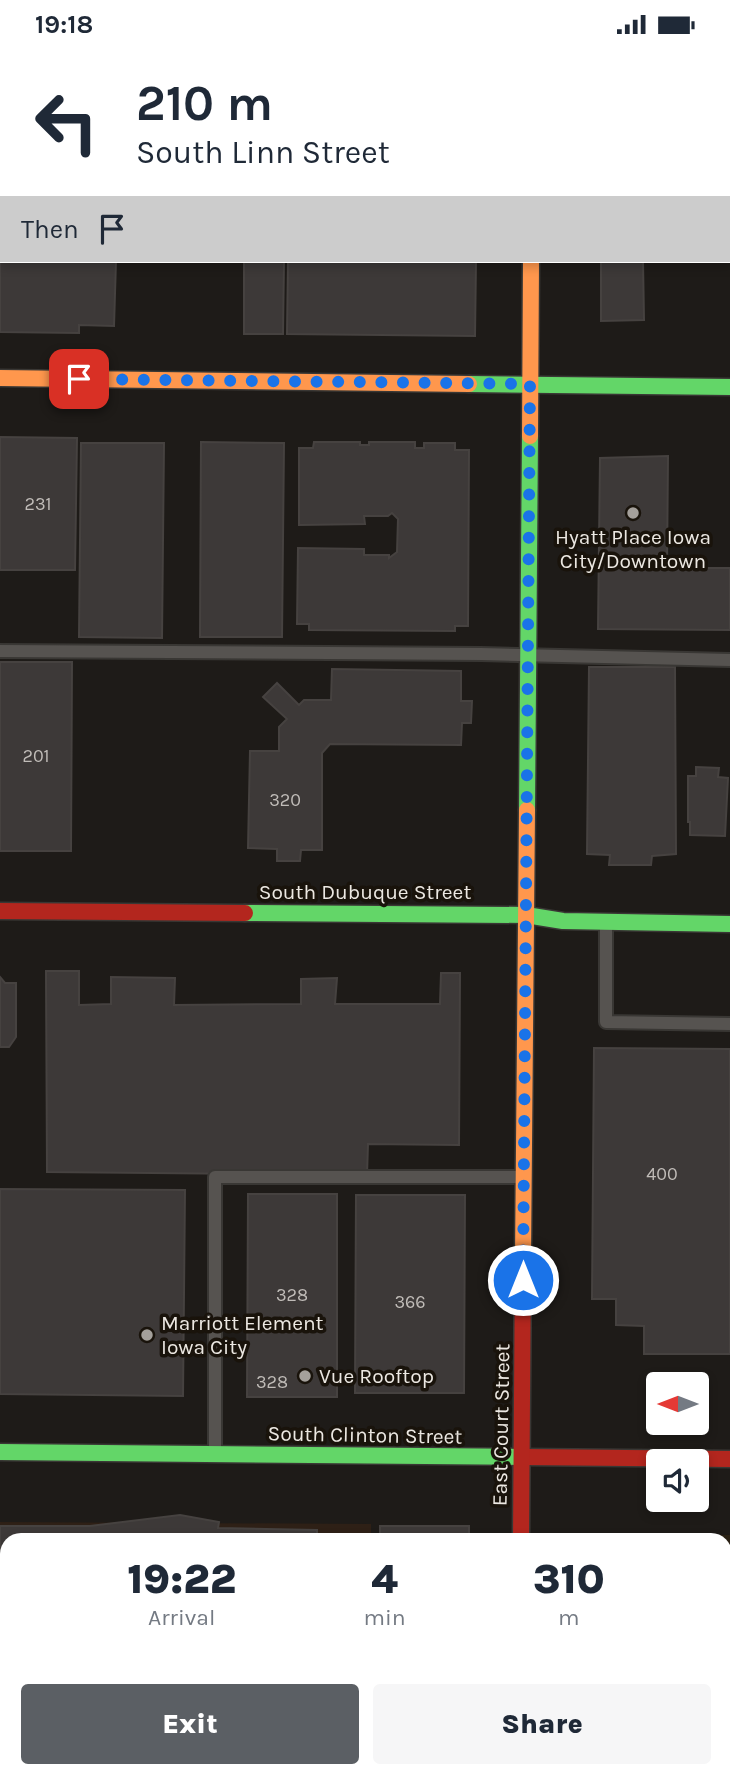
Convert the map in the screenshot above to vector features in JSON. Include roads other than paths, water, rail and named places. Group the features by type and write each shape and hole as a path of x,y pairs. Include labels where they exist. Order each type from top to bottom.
{"street":[{"name":"East Court Street","path":"521,1533 531,263"},
{"path":"0,378 730,387"},
{"name":"South Dubuque Street","path":"0,911 526,915 563,921 730,924"},
{"name":"South Clinton Street","path":"0,1453 730,1459"}],"lane":[{"path":"0,651 528,655 730,660"},
{"path":"607,922 607,1022 730,1024"},
{"path":"215,1454 215,1177 524,1177"}],"place":[{"name":"Hyatt Place Iowa City/Downtown","path":"633,513"},
{"name":"Marriott Element Iowa City","path":"147,1335"},
{"name":"Vue Rooftop","path":"305,1376"}]}
